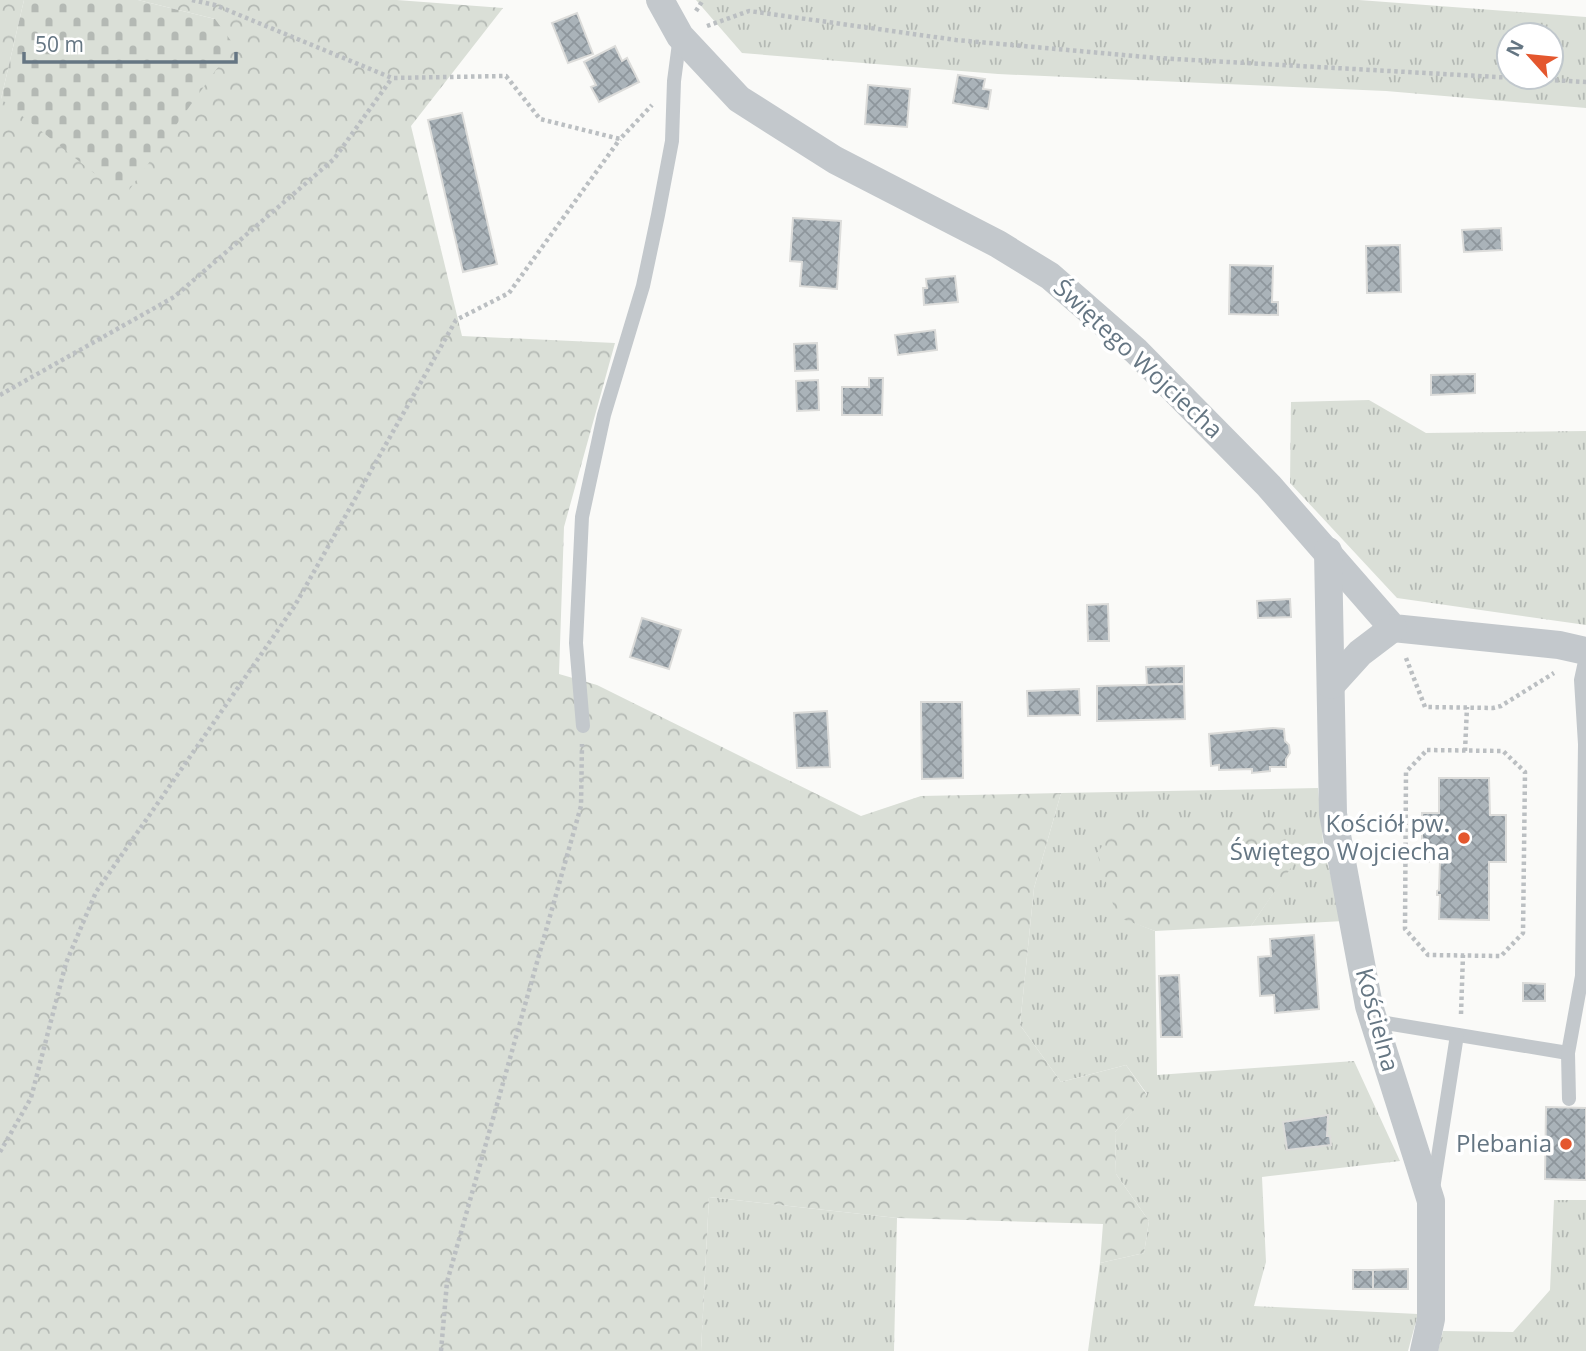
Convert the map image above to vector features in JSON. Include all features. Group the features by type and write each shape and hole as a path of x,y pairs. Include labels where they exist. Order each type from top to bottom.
{"street":[{"name":"Świętego Wojciecha","path":"660,0 680,36 739,99 835,160 998,244 1050,276 1136,352 1269,486 1393,628"},
{"name":"Kościelna","path":"1328,551 1333,814 1369,1006 1431,1201 1431,1319 1424,1351"},
{"path":"1331,685 1360,653 1393,628 1559,645 1575,659"}],"lane":[{"path":"583,726 576,643 582,517 604,415 643,286 659,215 672,141 674,81 680,36"},
{"path":"1569,1100 1568,1053 1582,976 1585,744 1581,680 1586,657"},
{"path":"1374,1021 1568,1053"},
{"path":"1431,1201 1457,1035"}],"path":[{"path":"192,0 215,5 392,78 506,76 540,119 620,139"},
{"path":"680,36 750,11 956,40 1157,58 1586,82"},
{"path":"0,395 174,297 334,159 392,78"},
{"path":"0,1152 31,1098 66,963 96,892 294,607 456,320 509,293 620,139 674,81"},
{"path":"1393,628 1425,707 1501,706 1575,659"},
{"path":"1465,751 1467,707"},
{"path":"441,1351 447,1282 581,806 583,726"},
{"path":"1427,750 1503,751 1525,772 1523,933 1501,956 1463,956 1428,955 1405,929 1406,772 1427,750"},
{"path":"1457,1035 1463,1000 1463,956"}],"green space":[{"path":"0,0 24,0 1,99 215,19 138,0 397,0 503,8 411,126 462,336 615,343 564,527 559,674 597,685 861,816 921,796 1061,793 1034,888 1020,1025 1061,1082 1126,1065 1147,1095 1115,1132 1116,1174 1149,1221 1144,1253 1100,1263 1103,1224 897,1218 709,1197 701,1351 0,1351"},
{"path":"24,0 138,0 215,19 234,45 124,197 1,99"},
{"path":"696,0 1359,0 1586,17 1586,108 1386,91 998,74 742,53"},
{"path":"1369,400 1426,433 1586,431 1586,625 1397,598 1290,483 1291,402"},
{"path":"1318,788 1324,852 1344,921 1251,926 1296,859 1117,916 1155,931 1157,1075 1354,1061 1400,1161 1262,1177 1266,1262 1254,1306 1418,1314 1408,1351 1088,1351 1100,1263 1144,1253 1149,1221 1116,1174 1115,1132 1147,1094 1126,1065 1061,1082 1020,1025 1034,888 1061,793"},
{"path":"1273,818 1297,859 1251,926 1155,931 1117,917 1097,853 1120,823"},
{"path":"709,1197 897,1218 894,1351 701,1351"},
{"path":"1554,1200 1586,1200 1586,1351 1438,1351 1443,1331 1513,1332 1550,1290"}],"building":[{"path":"577,13 593,54 568,63 552,23"},
{"path":"615,46 622,61 627,58 639,82 599,102 591,87 596,85 584,62"},
{"path":"958,75 985,79 983,89 991,90 988,109 953,103"},
{"path":"868,85 910,89 907,127 865,124"},
{"path":"462,113 497,264 463,272 428,120"},
{"path":"793,218 841,221 837,289 800,286 802,262 790,261"},
{"path":"1501,228 1502,250 1464,252 1462,230"},
{"path":"1400,245 1401,292 1367,293 1366,246"},
{"path":"1230,265 1273,266 1272,302 1278,302 1278,315 1229,314"},
{"path":"955,276 958,302 924,305 923,288 927,288 926,279"},
{"path":"935,330 937,350 898,355 895,335"},
{"path":"817,343 818,370 795,371 794,344"},
{"path":"1475,374 1475,393 1431,395 1431,375"},
{"path":"869,378 883,378 882,415 842,415 842,387 869,387"},
{"path":"818,380 819,410 797,411 796,381"},
{"path":"1290,599 1291,617 1258,618 1257,601"},
{"path":"1108,604 1109,641 1088,641 1087,605"},
{"path":"642,618 681,630 669,669 630,657"},
{"path":"1184,666 1184,684 1147,685 1146,667"},
{"path":"1184,684 1185,719 1097,721 1097,686"},
{"path":"1079,689 1080,715 1028,716 1027,691"},
{"path":"921,702 962,702 963,778 922,779"},
{"path":"827,711 830,767 797,768 794,713"},
{"path":"1284,729 1290,753 1286,759 1286,767 1270,767 1270,771 1252,773 1252,769 1219,770 1219,765 1211,766 1209,734"},
{"name":"Kościół pw. Świętego Wojciecha","path":"1439,778 1489,778 1490,815 1506,815 1506,862 1489,862 1489,920 1439,919 1440,895 1437,895 1437,891 1440,861 1422,862 1422,813 1439,813"},
{"path":"1314,935 1319,1009 1275,1013 1274,995 1260,996 1258,957 1271,956 1270,939"},
{"path":"1179,975 1182,1037 1161,1037 1159,976"},
{"path":"1523,983 1545,984 1545,1001 1523,1001"},
{"name":"Plebania","path":"1546,1107 1586,1108 1586,1180 1545,1179"},
{"path":"1328,1115 1327,1136 1330,1136 1331,1145 1287,1150 1283,1122"},
{"path":"1408,1269 1408,1289 1373,1289 1373,1270"},
{"path":"1353,1270 1373,1270 1373,1289 1353,1289"}],"place":[{"name":"Kościół pw. Świętego Wojciecha","path":"1464,838"},
{"name":"Plebania","path":"1566,1144"}]}
